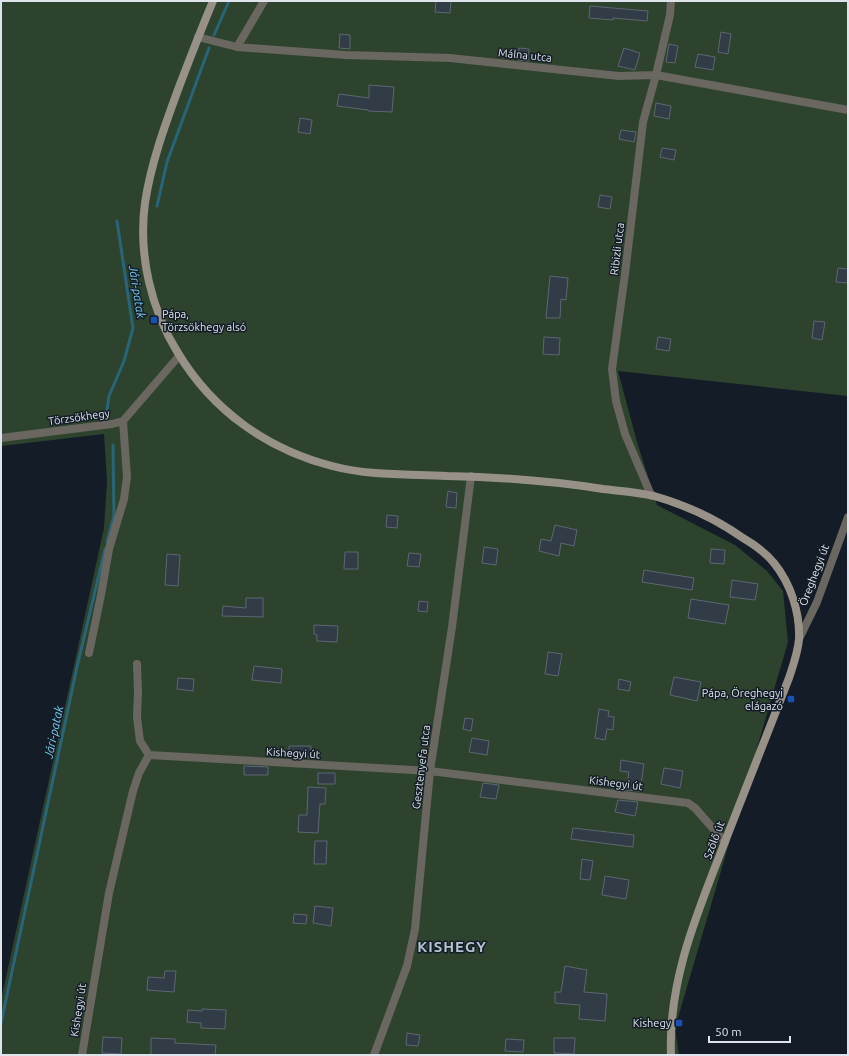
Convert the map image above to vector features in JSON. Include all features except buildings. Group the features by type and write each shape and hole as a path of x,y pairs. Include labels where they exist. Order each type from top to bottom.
{"main road":[{"name":"Szőlő út","path":"213,1 162,131 150,177 143,220 143,248 157,311 179,356 198,383 238,422 268,441 313,460 362,472 471,476 559,482 651,495 694,510 732,530 765,554 776,565 783,576 792,597 798,621 799,639 797,650 789,678 702,902 683,956 673,1012 671,1055"}],"street":[{"path":"237,47 264,1"},
{"name":"Ribizli utca","path":"651,495 625,434 616,402 612,369 643,122 670,15 671,1"},
{"name":"Málna utca","path":"198,37 237,47 346,55 450,58 619,76 656,75 848,110"},
{"name":"Törzsökhegy","path":"1,438 112,424 123,421 179,356"},
{"path":"88,653 101,595 109,549 124,499 127,477 123,421"},
{"name":"Gesztenyefa utca","path":"374,1055 408,966 414,936 430,771 453,619 471,476"},
{"name":"Öreghegyi út","path":"799,639 817,602 848,517"},
{"path":"137,664 137,717 140,741 149,755"},
{"name":"Kishegyi út","path":"82,1055 108,893 133,791 139,773 149,755 430,771 688,803 695,808 725,842"}],"green space":[{"path":"1,1 848,1 848,396 618,371 637,442 657,505 735,545 767,571 783,591 788,642 675,1028 679,1055 1,1055 1,1000 104,528 107,481 104,434 1,446"}],"waterway":[{"name":"Jári-patak","path":"214,35 229,1"},
{"name":"Jári-patak","path":"157,206 167,162 209,48"},
{"name":"Jári-patak","path":"107,410 109,396 124,361 133,328 117,221"},
{"name":"Jári-patak","path":"107,542 114,516 113,445"},
{"name":"Jári-patak","path":"1,1023 77,667 105,549"}],"place":[{"name":"Pápa, Törzsökhegy alsó","path":"154,320"},
{"name":"Pápa, Öreghegyi elágazó","path":"791,699"},
{"name":"Kishegy","path":"679,1023"}],"district":[{"name":"KISHEGY","path":"452,947"}]}
